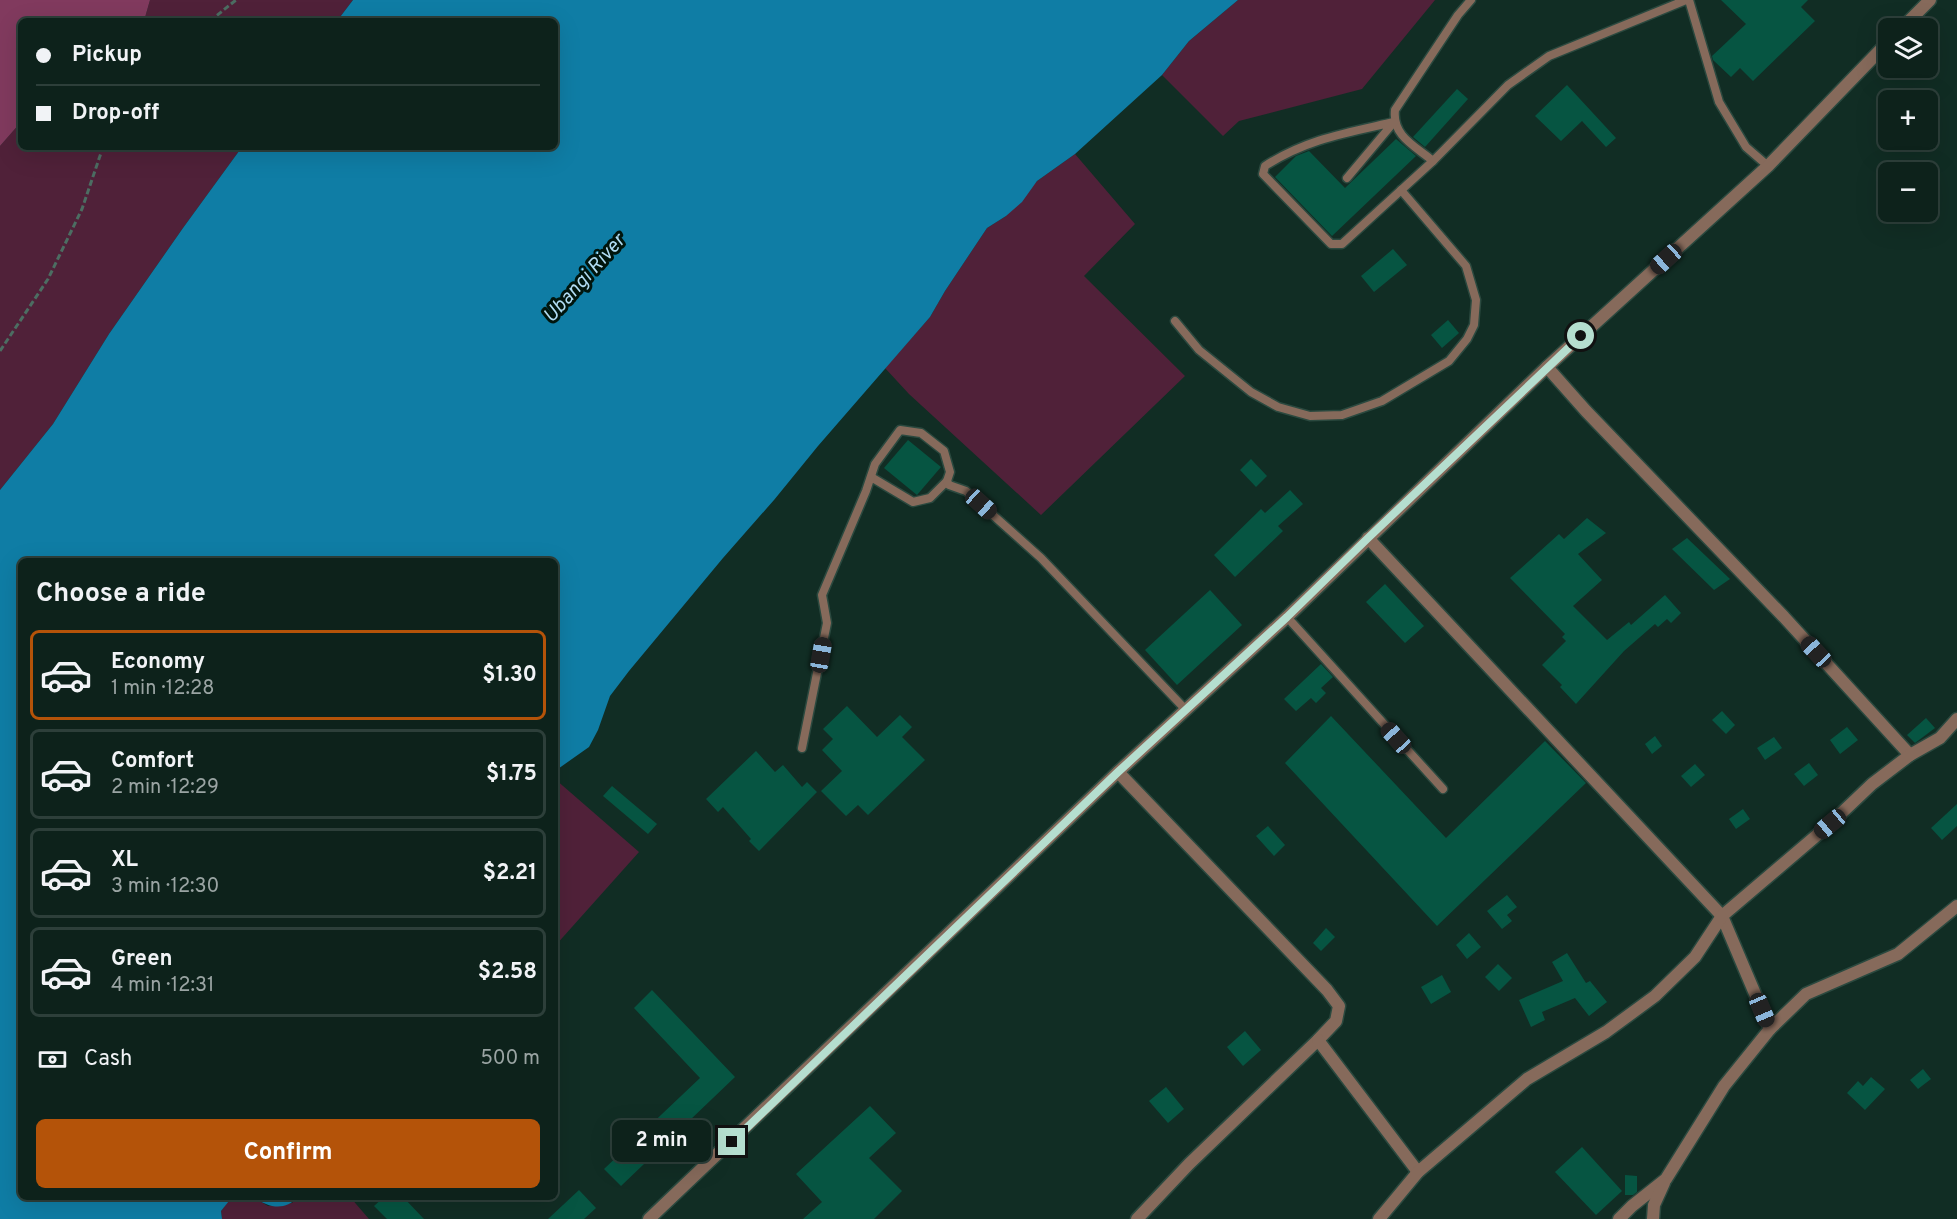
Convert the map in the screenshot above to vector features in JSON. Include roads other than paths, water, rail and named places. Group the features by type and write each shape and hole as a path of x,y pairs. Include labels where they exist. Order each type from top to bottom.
{"street":[{"path":"1912,18 1929,0"},
{"path":"649,1219 1118,772 1287,617 1547,367 1768,166 1878,52"},
{"path":"1547,367 1586,411 1784,617 1910,755"},
{"path":"1368,538 1722,916 1770,1029"},
{"path":"1379,1219 1418,1172 1527,1079 1606,1032 1655,996 1695,957 1722,916 1830,824 1872,784 1910,755 1940,738 1957,719"},
{"path":"1118,772 1327,990 1339,1006 1336,1021 1318,1040 1248,1110 1189,1164 1137,1219"},
{"path":"1653,1219 1654,1205 1666,1179 1724,1086 1770,1029 1806,994 1898,954 1957,906"},
{"path":"1318,1040 1418,1172"},
{"path":"1620,1219 1632,1206 1666,1179"}],"lane":[{"path":"1432,161 1399,133 1394,122 1395,110 1458,15 1471,0"},
{"path":"1394,122 1317,140 1288,151 1265,166 1263,174 1331,244 1342,244 1432,161 1508,85 1549,56 1688,0 1719,102 1746,147 1768,166"},
{"path":"1347,178 1394,122"},
{"path":"1175,321 1199,350 1251,392 1278,407 1310,416 1342,415 1382,401 1449,361 1467,339 1474,325 1476,300 1466,266 1401,190"},
{"path":"802,748 827,623 822,595 875,464 900,430 921,433 945,451 950,472 947,481 930,498 913,502 871,477"},
{"path":"947,481 949,485 966,491 1041,558 1186,710"},
{"path":"1287,617 1443,789"}],"water":[{"name":"Ubangi River","path":"353,0 1238,0 1189,41 1162,75 1075,154 1037,181 1022,202 1006,216 987,228 930,317 629,671 610,696 598,730 589,747 558,769 558,558 18,558 18,1200 230,1200 221,1211 222,1219 0,1219 0,490 53,424 109,334 240,150 558,150 558,18 339,18"},
{"path":"258,1200 295,1200 282,1206"}]}
